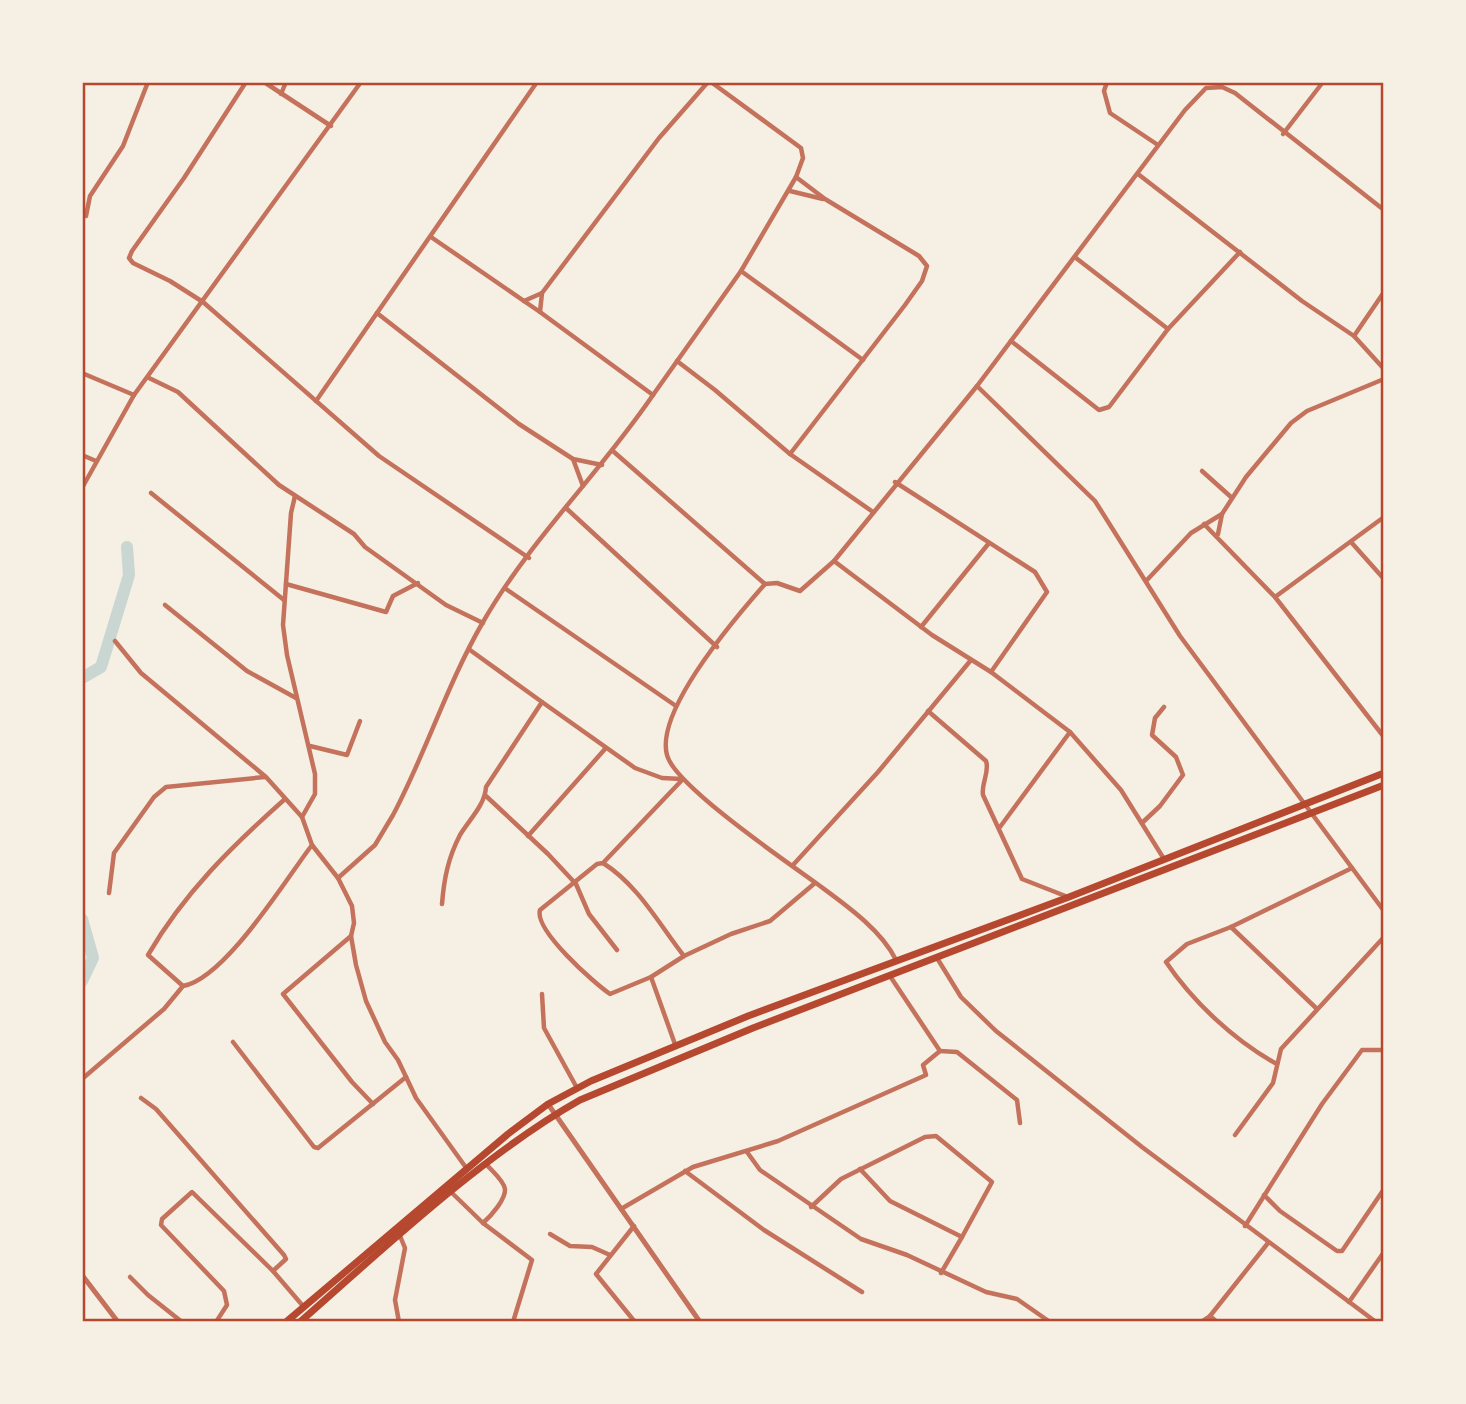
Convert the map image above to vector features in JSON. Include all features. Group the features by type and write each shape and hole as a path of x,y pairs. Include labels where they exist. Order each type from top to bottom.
{"highway":[{"path":"286,1322 548,1104 576,1088 748,1016 1069,897 1136,876 1164,859 1384,773"},
{"path":"300,1322 487,1165 553,1115 597,1091 1136,876 1384,785"},
{"path":"834,984 839,995"},
{"path":"748,1016 753,1028"}],"street":[{"path":"86,216 90,197 123,146 148,82"},
{"path":"246,82 184,178 147,226 129,258 133,263 170,281 203,302 379,456 529,558"},
{"path":"264,82 331,126"},
{"path":"281,94 286,82"},
{"path":"82,488 134,396 361,82"},
{"path":"316,401 537,82"},
{"path":"338,878 375,845 393,816 482,623 566,508 614,452 741,271 790,191 803,159 801,148 710,82 659,138 542,293 524,301"},
{"path":"1107,82 1104,91 1110,113 1158,145"},
{"path":"1283,134 1323,82"},
{"path":"614,452 765,584 777,583 800,591 834,561 895,482 977,386 1076,258 1158,145 1206,88 1222,87 1235,93 1283,134 1384,209"},
{"path":"1138,174 1354,336 1384,369"},
{"path":"790,454 922,281 927,266 902,245 825,200 796,177"},
{"path":"790,191 825,200"},
{"path":"431,237 653,395"},
{"path":"1011,341 1099,410 1109,407 1168,329 1240,252"},
{"path":"1076,258 1168,329"},
{"path":"741,271 863,360"},
{"path":"1354,336 1384,292"},
{"path":"540,312 542,293"},
{"path":"377,313 519,424 573,459 602,465"},
{"path":"677,361 790,454 873,512"},
{"path":"82,373 134,396"},
{"path":"149,378 178,392 278,485 354,534 365,547 419,583 446,605 482,623"},
{"path":"1218,534 1222,514 1231,497 1291,423 1307,411 1384,379"},
{"path":"977,386 1095,501 1180,636 1307,803 1384,911"},
{"path":"82,455 96,461"},
{"path":"573,459 583,486"},
{"path":"1202,471 1231,497"},
{"path":"895,482 1035,572 1047,592 991,672"},
{"path":"151,493 284,600"},
{"path":"295,496 291,513 284,600 286,645 310,746 315,794 302,817"},
{"path":"566,508 717,647"},
{"path":"1147,580 1204,523 1222,514"},
{"path":"1275,597 1384,517"},
{"path":"1204,523 1218,534 1275,597 1384,737"},
{"path":"1351,542 1384,579"},
{"path":"921,627 989,543"},
{"path":"834,561 921,627 991,672 1070,732 1121,790 1164,859"},
{"path":"286,584 386,612 393,596 419,583"},
{"path":"765,584 690,680 665,735 667,756 683,779 742,829 847,907 891,949 896,960"},
{"path":"506,589 676,706"},
{"path":"164,605 247,671 297,699"},
{"path":"115,640 141,673 266,777 302,817 312,845 338,878 352,906 354,923 351,936 366,1001 384,1042 416,1098 470,1167"},
{"path":"470,650 635,768 662,778 683,779"},
{"path":"792,866 878,772 971,660"},
{"path":"442,904 444,873 460,835 486,796 486,787 542,702"},
{"path":"1143,822 1160,806 1183,775 1175,757 1152,734 1154,718 1164,707"},
{"path":"928,711 986,761 988,766 982,786 983,795 1022,879 1069,897"},
{"path":"310,746 347,755 360,721"},
{"path":"1000,827 1070,732"},
{"path":"528,836 605,748"},
{"path":"109,893 114,853 154,797 166,787 220,784 266,777"},
{"path":"683,779 603,863 597,864 576,884 540,910 539,919 550,936 591,979 610,994 651,977 684,956 770,921 815,883"},
{"path":"486,796 576,884 589,914 617,950"},
{"path":"183,986 148,955 170,918 203,877 285,799"},
{"path":"82,1079 163,1009 183,986 204,976 237,946 312,845"},
{"path":"603,863 618,872 645,902 684,956"},
{"path":"1275,1063 1255,1052 1214,1017 1176,977 1166,962 1187,944 1231,927 1353,868"},
{"path":"1231,927 1316,1008"},
{"path":"351,936 283,991 283,995 352,1083 373,1104"},
{"path":"1235,1135 1273,1083 1275,1063 1281,1049 1384,937"},
{"path":"937,957 961,997 996,1031 1245,1226 1376,1322"},
{"path":"889,975 940,1051"},
{"path":"651,977 676,1047"},
{"path":"542,994 544,1028 576,1088"},
{"path":"233,1042 314,1147 318,1148 406,1077"},
{"path":"1245,1226 1322,1104 1362,1050 1384,1050"},
{"path":"621,1209 685,1171 747,1152 908,1085 926,1075 923,1065 940,1051 957,1052 1017,1100 1020,1123"},
{"path":"141,1098 156,1109 284,1255 286,1259 273,1271"},
{"path":"548,1104 553,1115 634,1226 699,1322"},
{"path":"811,1207 841,1179 925,1137 936,1136 992,1182 941,1273"},
{"path":"747,1152 760,1170 861,1240 907,1255 986,1292 1017,1299 1050,1322"},
{"path":"483,1223 497,1210 505,1192 504,1186 487,1165"},
{"path":"860,1169 890,1201 962,1237"},
{"path":"685,1171 764,1230 862,1292"},
{"path":"1264,1195 1280,1211 1337,1251 1342,1251 1384,1189"},
{"path":"452,1193 483,1223 532,1260 513,1322"},
{"path":"216,1322 227,1306 225,1291 161,1225 162,1219 189,1195 196,1194 273,1271 303,1306"},
{"path":"634,1226 596,1274 635,1322"},
{"path":"550,1234 570,1246 592,1247 610,1255"},
{"path":"399,1322 396,1300 405,1248 400,1236"},
{"path":"1201,1322 1210,1316 1268,1243"},
{"path":"1349,1302 1384,1252"},
{"path":"82,1275 118,1322"},
{"path":"130,1277 148,1296 182,1322"},
{"path":"1210,1316 1217,1322"}],"waterway":[{"path":"82,678 101,667 129,575 127,547"},
{"path":"82,919 93,958 82,981"}]}
